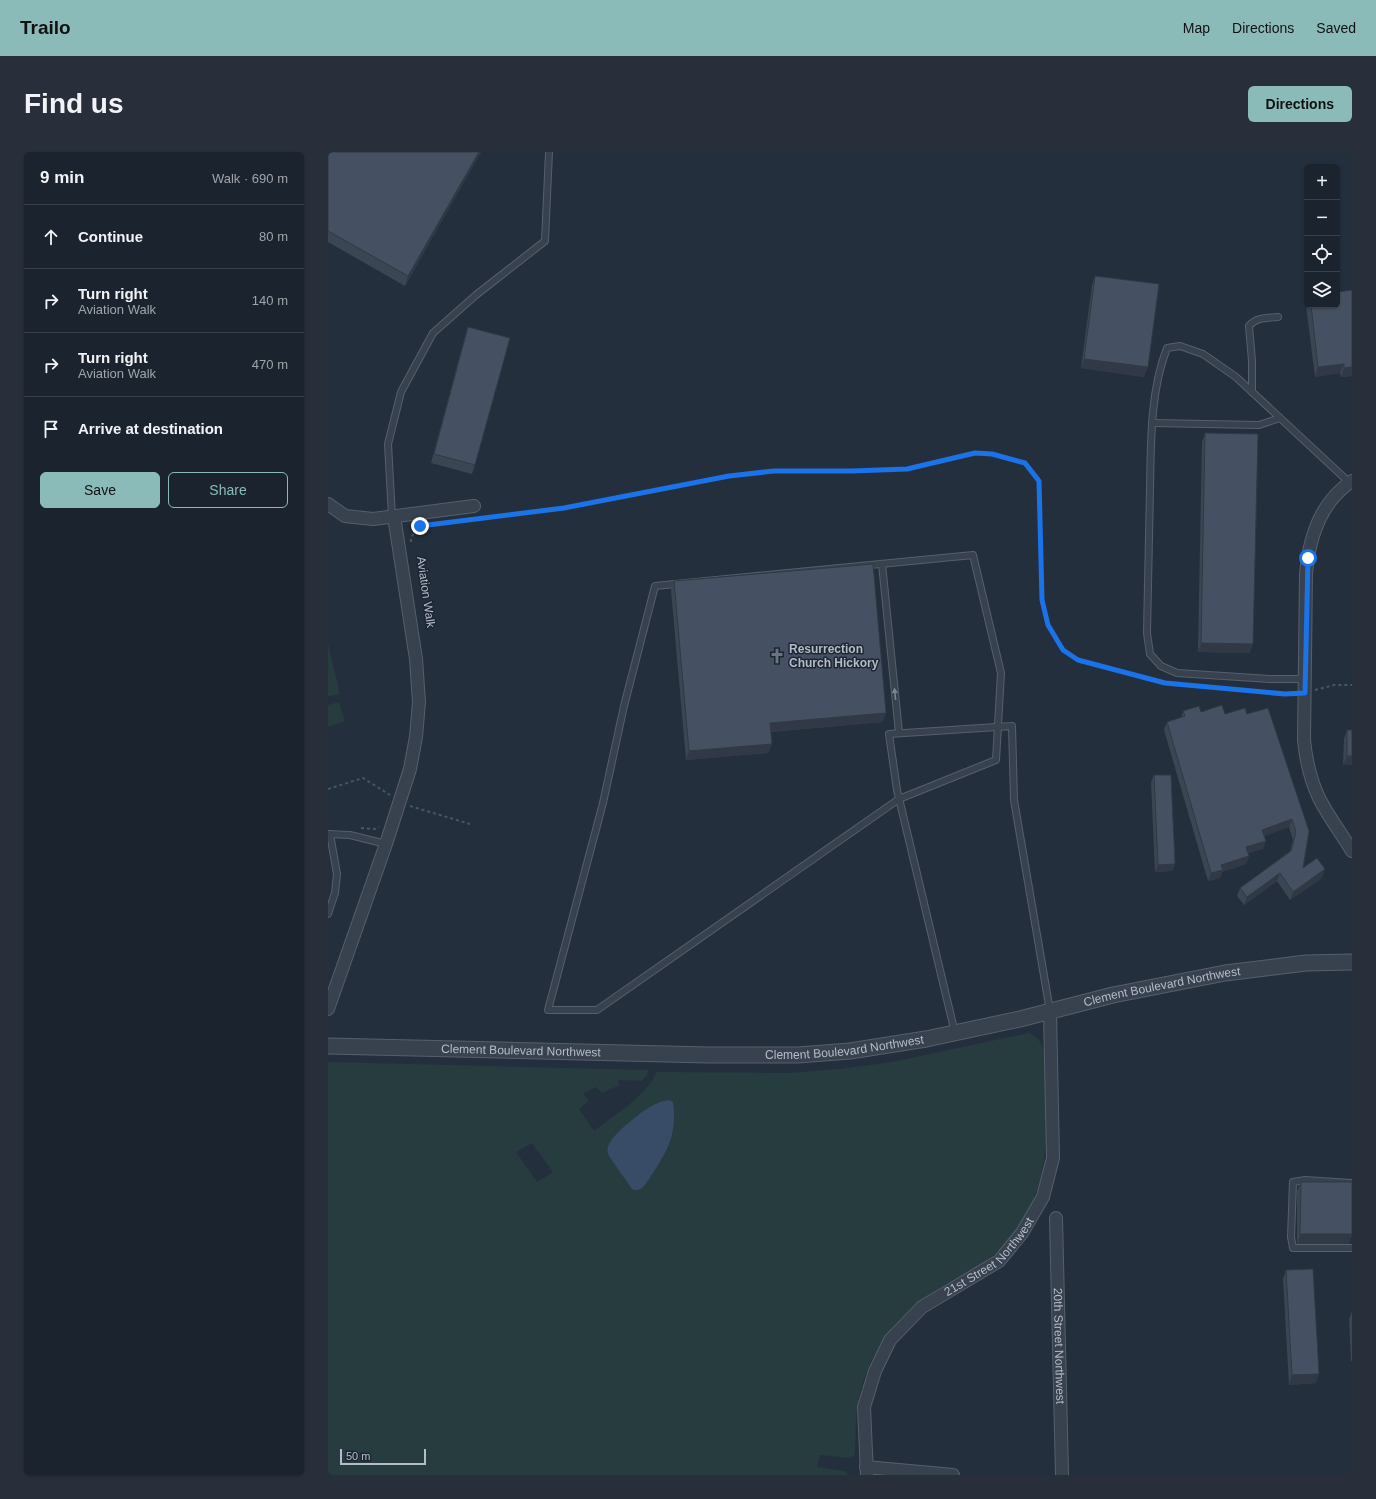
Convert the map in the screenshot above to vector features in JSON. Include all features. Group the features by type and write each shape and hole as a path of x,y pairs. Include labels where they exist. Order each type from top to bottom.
{"street":[{"path":"1351,482 1341,489 1327,506 1316,526 1308,552 1306,574 1304,740 1306,758 1311,779 1319,798 1352,850"},
{"path":"328,504 345,516 373,519 474,506"},
{"path":"328,1009 386,844 410,769 416,737 419,702 416,659 393,516"},
{"name":"Clement Boulevard Northwest","path":"328,1046 708,1055 798,1055 850,1051 901,1044 955,1033 1113,995 1225,972 1306,963 1352,962"},
{"name":"21st Street Northwest","path":"866,1471 864,1407 876,1371 890,1340 922,1308 999,1261 1022,1233 1043,1198 1053,1158 1050,1011"},
{"name":"20th Street Northwest","path":"1056,1218 1062,1475"},
{"path":"866,1471 953,1475"}],"lane":[{"path":"393,516 388,444 401,392 433,333 476,294 544,241 549,152"},
{"path":"1252,392 1252,361 1249,326 1252,321 1258,319 1278,317"},
{"path":"1305,679 1270,679 1177,673 1161,666 1150,654 1147,633 1152,423 1161,364 1167,348 1180,346 1203,354 1236,377 1351,482"},
{"path":"1152,423 1259,425 1280,418"},
{"path":"973,555 1001,673 996,760 899,799 597,1010 548,1010 603,803 624,706 655,586 882,564 973,555"},
{"path":"882,564 899,733"},
{"path":"955,1033 899,799 889,734 1012,726 1014,800 1050,1011"},
{"path":"328,914 335,893 337,874 329,834 350,835 386,844"},
{"path":"1352,1183 1305,1180 1293,1182 1291,1237 1293,1248 1352,1248"}],"path":[{"name":"Aviation Walk","path":"411,547 411,537 420,526 564,508 729,476 774,471 907,469 975,453 992,454 1025,463 1039,481 1042,600 1048,625 1063,650 1078,660 1165,683 1285,694 1305,693 1334,684 1352,685"},
{"path":"328,789 363,778 390,795 388,801"},
{"path":"411,799 409,806 470,824"},
{"path":"354,827 375,829 381,826"}],"green space":[{"path":"328,644 340,694 328,696"},
{"path":"339,702 345,721 328,727 328,705"},
{"path":"1029,1033 1040,1041 1045,1054 1046,1140 1044,1161 1040,1182 1033,1202 1023,1222 1008,1242 982,1264 952,1280 916,1305 889,1332 879,1348 863,1383 858,1403 854,1456 850,1458 820,1455 817,1467 845,1471 849,1475 328,1475 328,1062 648,1070 647,1076 641,1081 618,1080 620,1085 602,1093 596,1087 583,1094 589,1101 579,1109 594,1131 621,1111 645,1090 657,1072 788,1073 840,1069 892,1062","holes":["532,1143 553,1172 537,1182 516,1152"]}],"water":[{"path":"669,1100 673,1102 674,1115 671,1137 668,1146 664,1156 645,1185 639,1190 634,1190 609,1156 608,1145 625,1126 640,1114 654,1105"}],"building":[{"path":"328,152 479,152 408,276 328,231"},
{"path":"1095,276 1159,284 1148,367 1084,359"},
{"path":"1352,290 1352,367 1344,368 1344,364 1318,367 1311,308 1340,308 1340,292"},
{"path":"468,327 510,338 475,465 434,454"},
{"path":"1205,433 1258,434 1253,644 1201,643"},
{"name":"Resurrection Church Hickory","path":"873,564 886,713 770,723 772,744 689,751 674,581"},
{"path":"1222,705 1225,714 1245,708 1247,714 1268,708 1309,831 1303,868 1317,858 1325,869 1293,892 1280,873 1247,897 1240,888 1291,851 1296,832 1292,819 1262,830 1266,841 1246,847 1249,856 1221,865 1223,870 1211,873 1167,722 1185,716 1183,711 1199,706 1201,712"},
{"path":"1347,730 1352,730 1352,756 1347,756"},
{"path":"1154,775 1171,775 1175,864 1158,865"},
{"path":"1301,1182 1352,1182 1352,1234 1300,1234"},
{"path":"1313,1269 1319,1374 1292,1375 1286,1270"}],"place":[{"name":"Resurrection Church Hickory","path":"777,656"}],"route":[{"path":"420,526 564,508 729,476 774,471 907,469 940,460 975,453 992,454 1025,463 1039,481 1042,600 1048,625 1063,650 1078,660 1165,683 1285,694 1305,693 1306,574 1308,558"}]}
